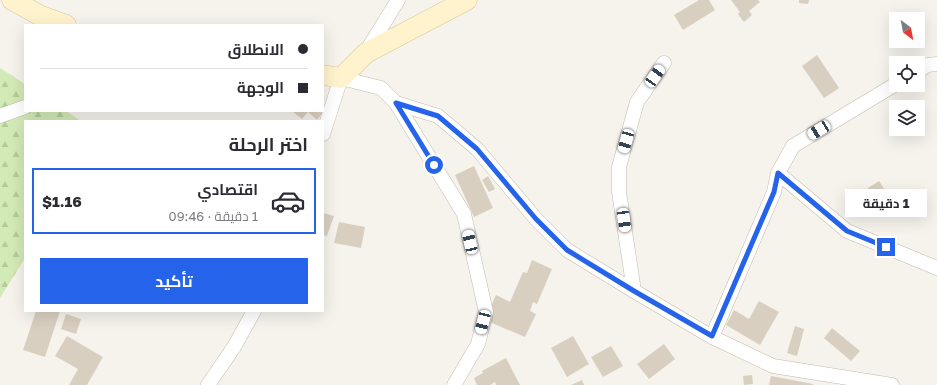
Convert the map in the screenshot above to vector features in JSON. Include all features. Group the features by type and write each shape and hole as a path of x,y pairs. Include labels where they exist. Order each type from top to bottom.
{"street":[{"path":"12,0 41,16 63,24"},
{"path":"366,53 398,0"},
{"path":"324,128 332,77 366,53 467,0"},
{"path":"634,291 620,192 619,167 637,102 664,63"},
{"path":"925,67 937,64"},
{"path":"332,77 381,88 396,103 464,214 486,312 478,344 454,385"},
{"path":"712,336 774,192 778,173 793,146 889,88"},
{"path":"396,103 438,116 477,149 536,219 567,250 712,336 773,366 892,385"},
{"path":"0,116 24,107"},
{"path":"778,173 847,231 937,268"},
{"path":"208,385 234,347 253,312"}],"green space":[{"path":"0,68 24,83 24,112 68,112 80,120 24,120 24,260 0,298"}],"building":[{"path":"699,0 709,0 715,10 683,30 674,15"},
{"path":"731,0 758,0 760,2 749,11 752,15 744,22 738,14 740,12"},
{"path":"799,0 809,0 808,4 799,3"},
{"path":"817,55 839,88 824,98 802,66"},
{"path":"293,112 308,112 302,119"},
{"path":"308,112 323,112 317,120"},
{"path":"474,166 493,208 474,217 455,175"},
{"path":"488,176 495,189 489,192 482,180"},
{"path":"879,181 893,202 876,213 862,192"},
{"path":"324,213 334,216 327,236 324,235"},
{"path":"339,222 365,227 361,248 334,243"},
{"path":"532,260 552,269 537,304 533,302 530,311 536,314 525,337 485,320 496,295 510,302 523,272 527,273"},
{"path":"759,301 779,312 760,345 726,325 734,310 749,319"},
{"path":"36,312 60,312 45,357 23,350"},
{"path":"66,314 81,319 76,334 61,329"},
{"path":"795,326 804,329 797,356 787,353"},
{"path":"832,328 860,351 851,361 824,338"},
{"path":"67,336 103,357 87,385 69,385 78,369 55,356"},
{"path":"573,336 589,364 567,377 551,348"},
{"path":"664,344 675,359 649,379 637,364"},
{"path":"611,346 623,366 603,377 591,357"},
{"path":"506,358 520,385 496,385 495,382 490,385 477,385 474,378 483,373 482,371"},
{"path":"752,375 753,384 744,385 743,376"},
{"path":"771,376 813,384 813,385 769,385"},
{"path":"582,380 584,385 571,385"}],"route":[{"path":"434,165 396,103 438,116 477,149 536,219 567,250 712,336 774,192 778,173 847,231 886,247"}]}
